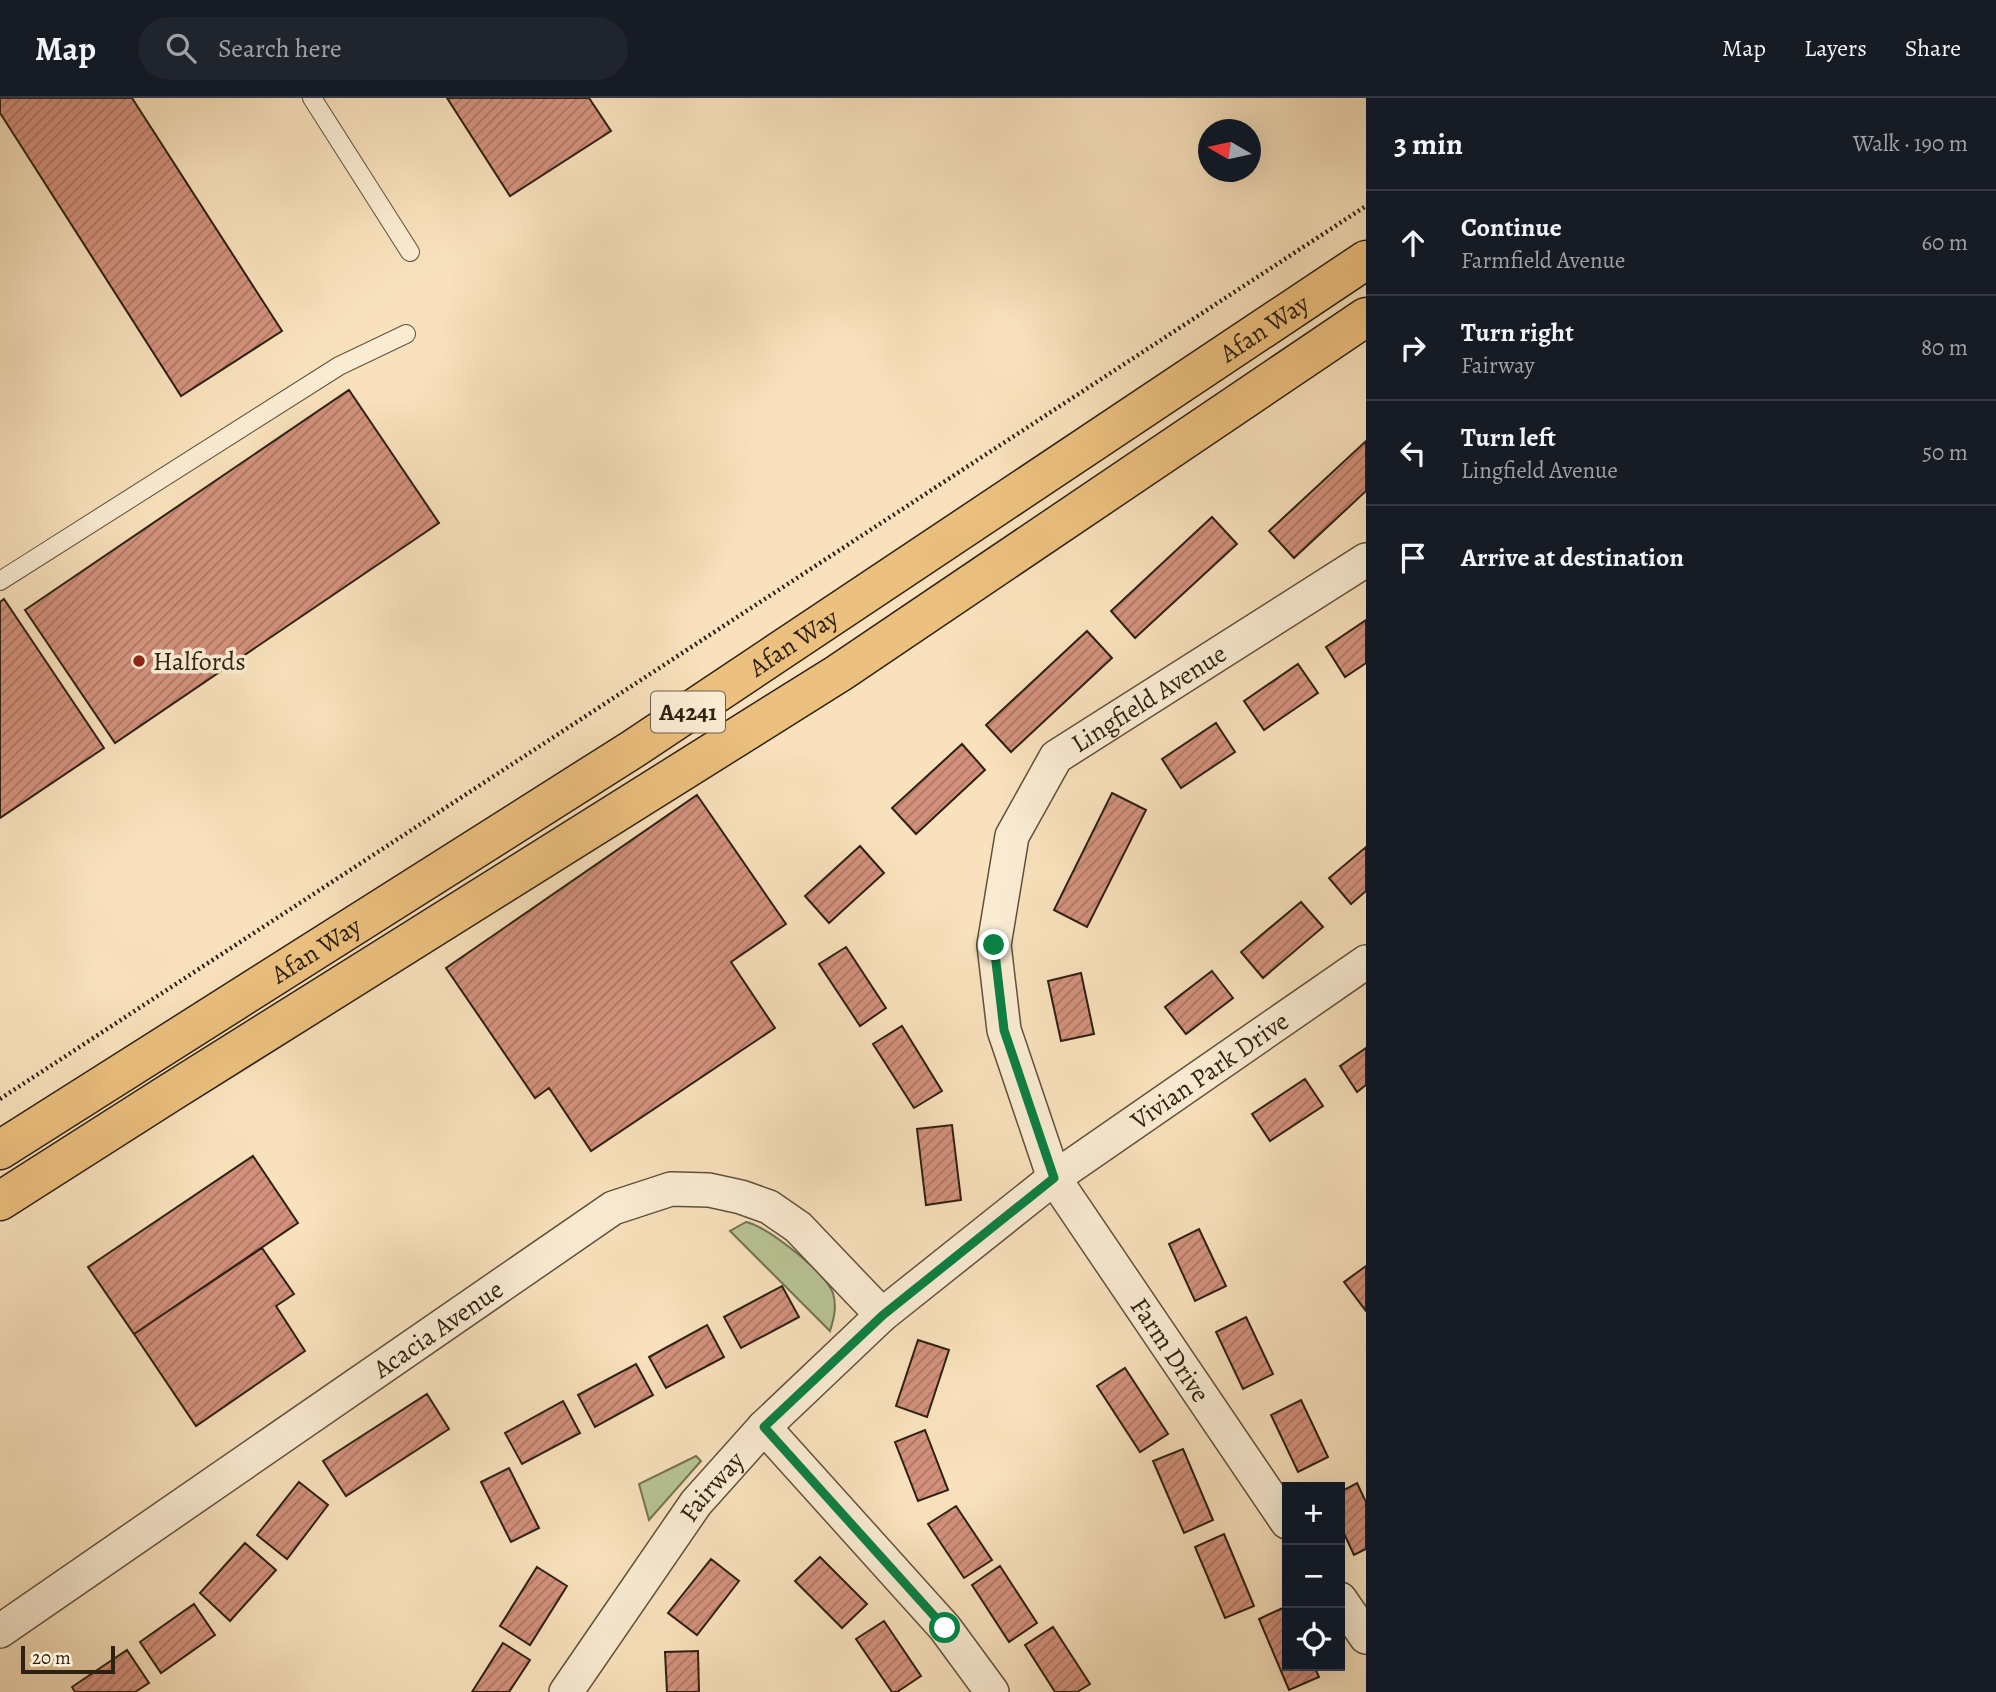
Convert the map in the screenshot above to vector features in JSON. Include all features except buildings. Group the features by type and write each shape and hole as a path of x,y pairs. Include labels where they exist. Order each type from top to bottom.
{"main road":[{"name":"Afan Way","path":"0,1150 634,749 1366,260"},
{"name":"Afan Way","path":"0,1201 839,673 1366,317"}],"street":[{"name":"Lingfield Avenue","path":"1054,1178 1004,1030 995,957 994,945 1012,836 1056,757 1366,560"},
{"name":"Vivian Park Drive","path":"1054,1178 1366,962"},
{"name":"Fairway","path":"566,1692 696,1503 764,1427 883,1315 1054,1178"},
{"name":"Farm Drive","path":"1054,1178 1282,1514"},
{"name":"Acacia Avenue","path":"0,1631 613,1208 671,1189 709,1190 769,1207 798,1227 883,1315"},
{"path":"764,1427 945,1628 992,1692"},
{"path":"1345,1606 1366,1637"}],"lane":[{"path":"312,98 410,251"},
{"path":"0,581 339,366 406,334"}],"path":[{"path":"0,1099 1366,206"}],"green space":[{"path":"746,1222 781,1241 828,1284 835,1303 830,1331 730,1231"},
{"path":"696,1456 701,1461 649,1520 639,1484"}],"place":[{"name":"Halfords","path":"139,661"}],"route":[{"path":"945,1628 764,1427 883,1315 1054,1178 1004,1030 994,945"}]}
